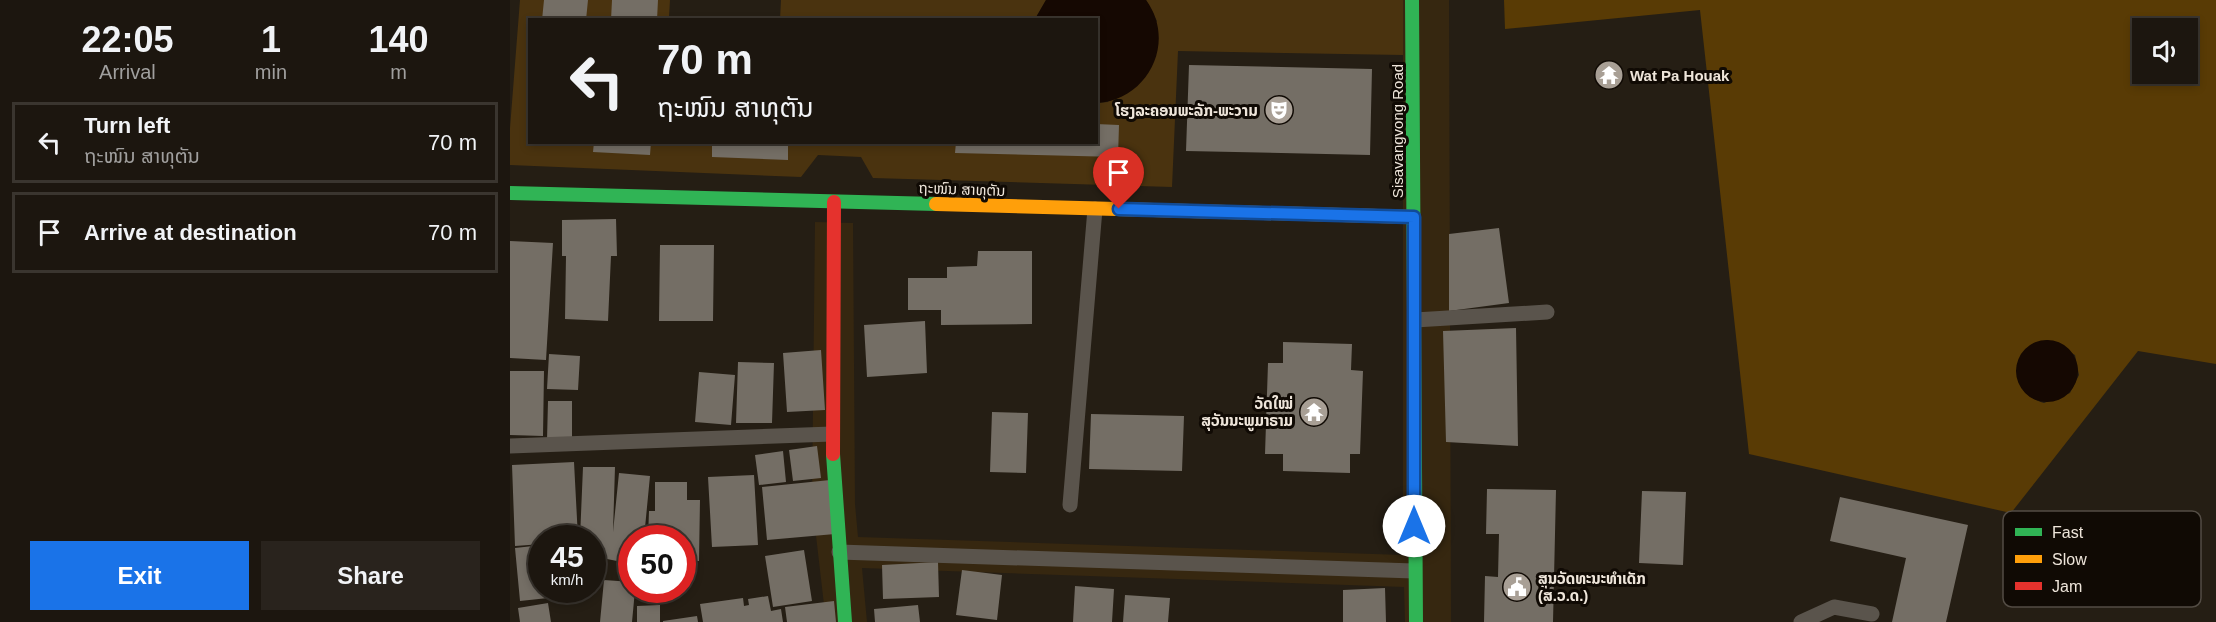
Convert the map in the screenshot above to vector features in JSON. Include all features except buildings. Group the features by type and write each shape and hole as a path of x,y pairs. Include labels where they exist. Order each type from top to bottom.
{"street":[{"name":"Sisavangvong Road","path":"1412,0 1416,622"},
{"name":"ຖະໜົນ ສາທຸຕັນ","path":"510,193 1414,217"},
{"path":"834,202 832,434 845,622"}],"lane":[{"path":"1070,505 1095,209"},
{"path":"1414,320 1547,312"},
{"path":"510,446 832,434"},
{"path":"839,552 1414,571"},
{"path":"1801,622 1834,607 1872,614"}],"shaded area":[{"path":"520,0 670,0 669,17 715,18 528,18 528,144 1098,144 1098,103 1108,102 1157,21 1146,0 1403,0 1403,55 1178,51 1172,187 873,178 861,157 818,155 801,177 510,165 510,128"},
{"path":"781,0 1046,0 1036,18 780,18"},
{"path":"1046,0 1146,0 1155,16 1159,33 1158,50 1143,80 1131,92 1098,103 1098,18 1036,18"},
{"path":"1403,0 1449,0 1451,622 1405,622 1404,587 862,568 867,622 826,622 812,501 815,222 853,223 855,504 858,537 1403,555"},
{"path":"1504,0 2216,0 2216,364 2138,351 2013,511 2003,511 1749,454 1700,10 1505,29","holes":["2048,340 2075,355 2079,375 2070,393 2044,403 2023,389 2018,380 2017,370 2019,360 2025,351 2035,344"]},
{"path":"2041,340 2053,340 2069,349 2076,359 2078,371 2076,383 2069,393 2053,402 2041,402 2030,397 2021,388 2016,377 2016,365 2021,354 2030,345"}],"traffic: fast":[{"path":"1412,0 1416,622"},
{"path":"510,193 936,204"},
{"path":"833,454 845,622"}],"traffic: slow":[{"path":"936,204 1414,217"}],"traffic: jam":[{"path":"833,454 834,202"}],"place":[{"name":"Wat Pa Houak","path":"1609,75"},
{"name":"ໂຮງລະຄອນພະລັກ-ພະวาม","path":"1279,110"},
{"name":"ວັດໃໝ່ ສຸວັນນະພູມາຣາມ","path":"1314,412"},
{"name":"ສູນວັດທະນະທຳເດັກ (ສ.ວ.ດ.)","path":"1517,587"}],"route":[{"path":"1119,209 1414,217 1414,526"}]}
